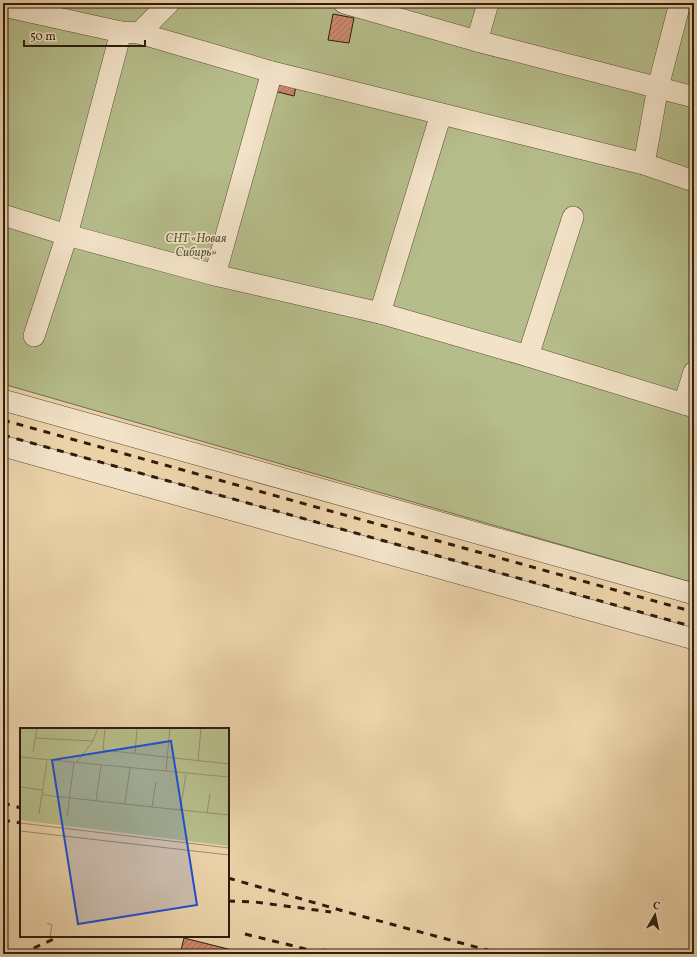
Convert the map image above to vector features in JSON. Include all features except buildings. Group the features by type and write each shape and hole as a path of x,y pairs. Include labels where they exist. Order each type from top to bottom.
{"street":[{"path":"34,336 130,33 169,3"},
{"path":"344,3 478,41 694,97"},
{"path":"478,41 488,3"},
{"path":"644,164 658,87 680,3"},
{"path":"3,6 130,33 272,72 644,164 694,180"},
{"path":"215,275 272,72"},
{"path":"380,313 441,114"},
{"path":"3,215 67,235 215,275 380,313 689,405 694,372"},
{"path":"528,356 572,217"},
{"path":"3,400 694,594"},
{"path":"3,446 694,639"}],"green space":[{"name":"СНТ «Новая Сибирь»","path":"3,3 694,3 694,583 3,384"}],"railway":[{"path":"3,420 694,612"},
{"path":"3,435 694,627"},
{"path":"3,803 20,808"},
{"path":"3,820 20,823"},
{"path":"229,878 502,954"},
{"path":"229,901 255,902 331,912"},
{"path":"245,934 326,954"},
{"path":"21,954 58,937"},
{"path":"322,950 345,954"}]}
